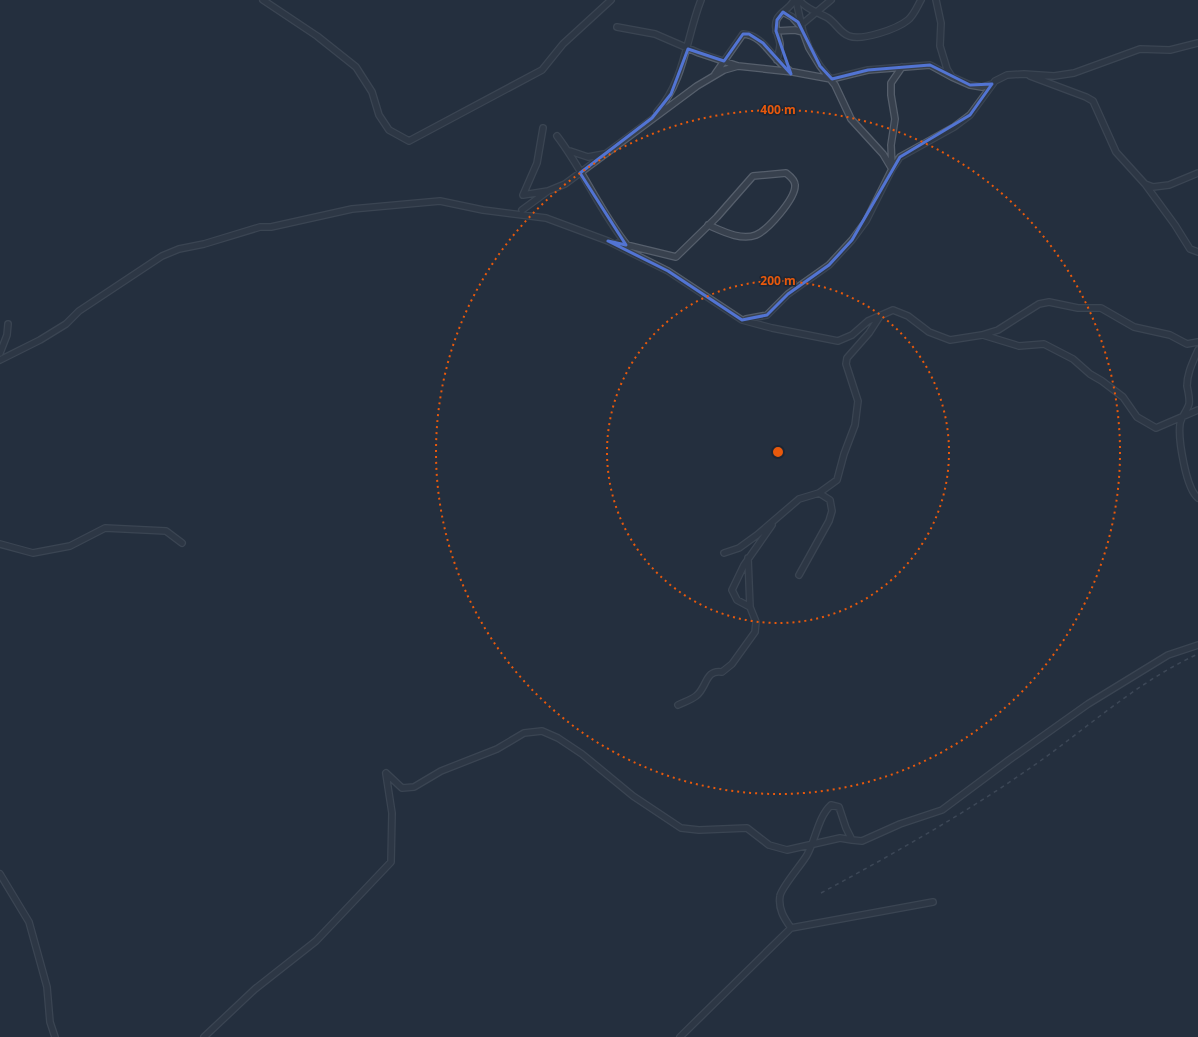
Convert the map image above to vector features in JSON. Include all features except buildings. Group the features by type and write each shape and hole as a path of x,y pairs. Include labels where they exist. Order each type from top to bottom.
{"street":[{"path":"263,0 317,36 356,67 372,92 379,115 389,130 409,141 542,70 563,44 611,0"},
{"path":"652,118 671,94 688,49 701,0"},
{"path":"777,60 780,44 776,31 777,20 795,0"},
{"path":"795,0 802,29"},
{"path":"776,31 802,29 815,13 830,0"},
{"path":"801,1 815,13 827,18 845,34 857,38 883,32 906,22 913,16 921,0"},
{"path":"936,0 941,23 940,46 944,63 952,77"},
{"path":"801,1 802,29"},
{"path":"783,12 795,20 802,29 820,66 831,79 851,119 883,154 892,169"},
{"path":"617,27 655,34 688,49 738,66 790,71 818,75 831,79 868,70 930,65 970,85 982,87 992,84"},
{"path":"715,74 742,34 749,34 759,40 777,60 790,71"},
{"path":"742,320 767,315 788,294 829,265 852,240 866,221 892,169 900,157 954,127 970,115 995,81 1007,75 1024,74 1054,76 1074,73 1140,49 1170,50 1198,43"},
{"path":"543,128 537,163 523,195 548,190 566,184 652,118 715,74 738,66"},
{"path":"892,169 891,145 895,119 891,95 891,83 902,67"},
{"path":"1024,74 1086,97 1094,102 1116,152 1145,184 1190,248 1198,252"},
{"path":"557,136 569,151 580,173 614,228 627,245"},
{"path":"569,151 588,157 608,152"},
{"path":"608,241 676,257 753,176 786,173 793,179 795,185 794,192 783,210 766,230 755,236 741,236 708,225"},
{"path":"1145,184 1153,187 1169,185 1198,173"},
{"path":"522,210 548,190"},
{"path":"0,360 40,340 66,324 79,311 162,256 173,252 260,227 271,227 352,209 440,201 483,210 546,218 608,241 668,271 742,320 772,328 838,341 852,335 868,321 893,310 908,316 929,332 950,340 982,335 998,330 1039,304 1049,302 1078,308 1101,308 1134,327 1170,335 1187,344 1198,342"},
{"path":"724,553 739,548 758,535 782,512 799,499 819,493 837,480 844,454 855,425 858,402 846,364 847,358 869,333 881,314"},
{"path":"0,353 5,342 8,324"},
{"path":"982,335 1019,346 1044,344 1073,359 1090,374 1123,397 1137,417 1156,428 1184,414 1198,410"},
{"path":"1198,350 1189,370 1187,385 1189,403 1180,424 1181,448 1194,495 1198,498"},
{"path":"799,575 829,521 832,511 830,500 819,493"},
{"path":"750,607 736,600 732,590 748,558 782,512"},
{"path":"0,544 33,553 70,546 105,528 166,531 182,543"},
{"path":"678,705 696,696 704,688 708,676 716,671 722,672 732,664 755,632 756,622 750,607 748,558"},
{"path":"204,1037 255,989 316,941 391,862 392,813 386,774 402,788 414,787 441,772 497,749 524,733 542,731 558,738 582,754 633,796 681,828 699,830 747,828 769,845 787,850 840,838 862,841 900,824 942,810 1088,704 1168,655 1198,645"},
{"path":"791,928 781,913 780,895 814,843 824,812 831,805 839,807 852,840"},
{"path":"0,874 29,922 47,987 50,1022 55,1037"},
{"path":"680,1037 791,928 933,902"}],"highlighted area":[{"path":"783,12 798,22 820,66 832,79 868,70 930,65 970,85 992,84 970,115 900,157 852,240 829,265 788,294 767,315 742,320 668,271 608,241 626,245 580,173 652,118 671,94 688,49 724,61 743,34 749,34 763,43 791,74 776,31 777,20"}],"railway":[{"path":"821,893 962,813 1043,759 1137,689 1177,664 1198,654"}]}
